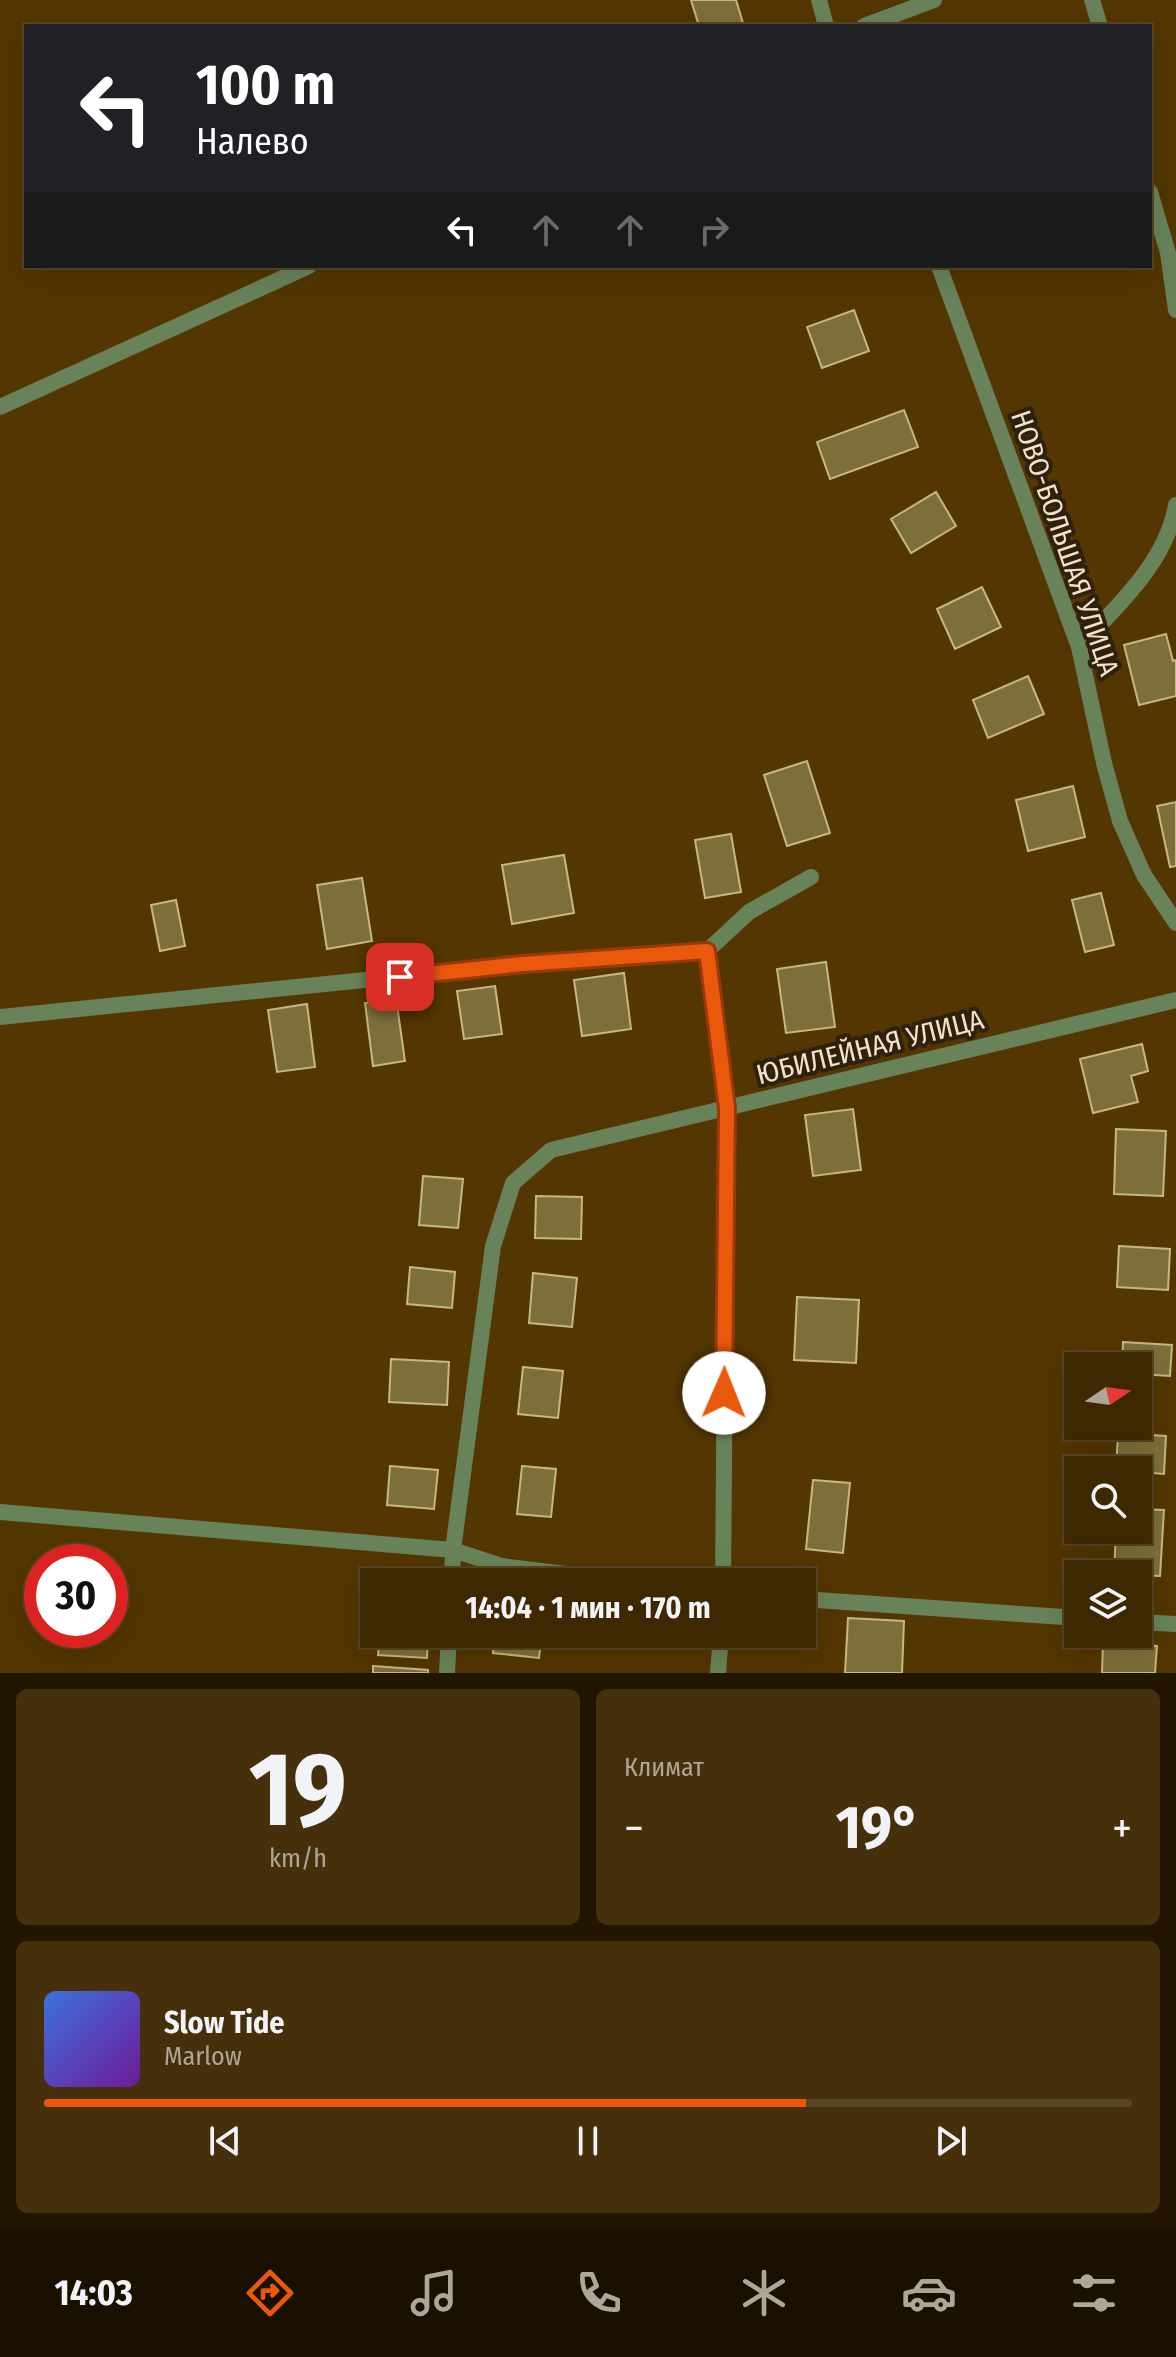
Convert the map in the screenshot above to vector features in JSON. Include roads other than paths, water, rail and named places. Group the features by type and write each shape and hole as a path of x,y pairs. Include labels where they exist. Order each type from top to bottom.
{"street":[{"path":"819,0 825,24"},
{"path":"869,24 934,0"},
{"path":"1092,0 1099,24"},
{"path":"1152,199 1168,253 1176,310"},
{"path":"0,407 305,268"},
{"name":"НОВО-БОЛЬШАЯ УЛИЦА","path":"940,268 1079,647 1120,821 1144,875 1176,923"},
{"path":"1079,647 1143,577 1174,531 1176,505"},
{"path":"0,1017 523,964 707,951 749,912 811,877"},
{"path":"707,951 727,1108 723,1568"},
{"name":"ЮБИЛЕЙНАЯ УЛИЦА","path":"452,1568 493,1246 513,1183 551,1150 1176,1000"},
{"path":"0,1512 453,1550 518,1568"},
{"path":"816,1600 1064,1617"},
{"path":"1152,1623 1176,1624"},
{"path":"447,1673 448,1648"},
{"path":"718,1673 720,1648"}]}
